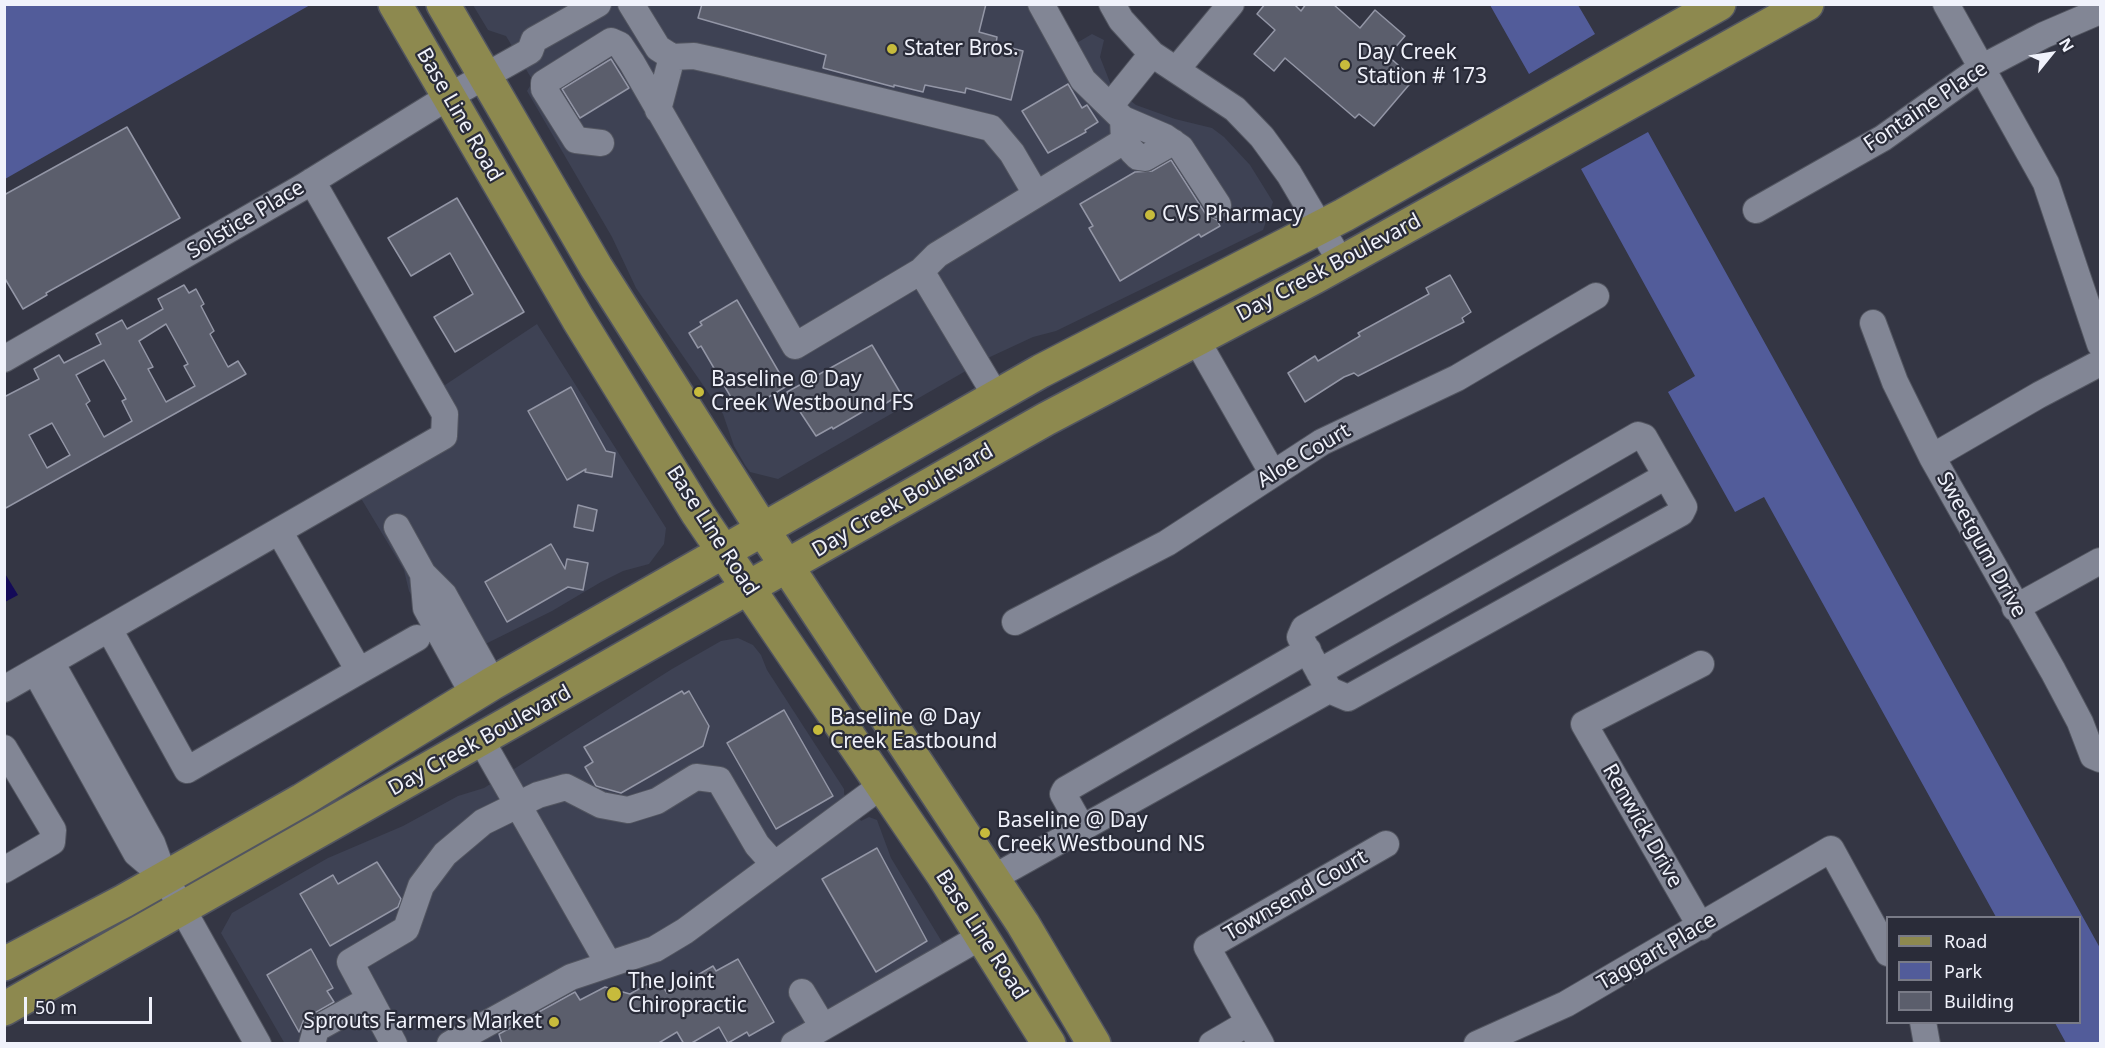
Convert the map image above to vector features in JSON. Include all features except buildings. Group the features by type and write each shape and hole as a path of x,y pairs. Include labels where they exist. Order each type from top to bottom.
{"main road":[{"name":"Base Line Road","path":"395,4 578,319 724,552 982,936 1049,1044"},
{"name":"Base Line Road","path":"443,4 596,267 763,530 993,878 1094,1044"},
{"name":"Day Creek Boulevard","path":"4,964 302,800 483,688 996,396 1320,227 1719,4"},
{"name":"Day Creek Boulevard","path":"4,1009 750,589 1046,419 1341,262 1807,4"},
{"path":"982,936 1006,936 1060,1026 1083,1044"}],"street":[{"path":"598,4 534,40 530,51 542,54 607,17 615,4"},
{"path":"631,4 658,48 672,57 694,56 721,62 991,128 1012,153 1036,194"},
{"path":"1041,4 1083,80 1119,122 1138,157 1145,158 1173,142 1180,148 1218,205"},
{"path":"1112,4 1121,20 1152,54 1246,120 1274,152 1341,262"},
{"path":"1176,70 1231,4"},
{"path":"1946,4 2046,183 2100,344"},
{"name":"Fontaine Place","path":"1756,210 1883,138 1981,68 2044,35 2100,11"},
{"path":"601,144 576,140 544,89 544,83 611,40 620,45 795,346 921,271 937,255 1036,194 1119,122 1152,54"},
{"name":"Solstice Place","path":"4,359 312,181 448,97 530,51"},
{"path":"658,110 672,57"},
{"path":"4,689 444,436 445,414 312,181"},
{"path":"921,271 996,396"},
{"name":"Aloe Court","path":"1015,622 1167,543 1322,442 1490,360 1596,297"},
{"name":"Sweetgum Drive","path":"1873,323 1895,381 1932,457 2075,712 2092,756 2100,759"},
{"path":"1196,339 1272,474"},
{"path":"1932,457 2038,395 2100,363"},
{"path":"1638,435 1644,437 1666,476 1684,507 1682,513 1348,698 1318,671 1300,637 1304,628 1638,435"},
{"path":"1082,828 1063,794 1065,790 1318,671 1666,476"},
{"path":"396,527 423,574 444,595 483,688"},
{"path":"279,531 359,671"},
{"path":"2015,608 2100,561"},
{"path":"109,629 187,770 417,638"},
{"name":"Renwick Drive","path":"1701,664 1584,724 1701,927"},
{"path":"43,667 152,843 164,876 258,1044"},
{"path":"993,878 1082,828 1318,671"},
{"path":"482,740 608,963"},
{"path":"4,748 53,830 52,842 4,870"},
{"path":"394,1044 350,962 406,929 421,886 445,854 483,822 538,795 566,787 601,805 628,810 657,801 696,777 719,780 758,845 774,864"},
{"path":"450,1044 549,987 608,963 655,949 685,931 881,786"},
{"name":"Townsend Court","path":"1254,1033 1206,947 1386,844"},
{"name":"Taggart Place","path":"1477,1044 1566,1004 1831,849 1886,951"},
{"path":"794,1044 982,936"},
{"path":"802,992 823,1027"},
{"path":"312,1044 316,1029 370,999"},
{"path":"1923,1024 1928,1044"},
{"path":"1212,1044 1254,1033"}],"shaded area":[{"path":"473,5 1052,5 1075,44 1092,34 1104,40 1100,57 1111,85 1136,105 1175,119 1212,128 1224,137 1250,165 1273,202 1263,230 1056,331 1033,337 990,357 778,479 750,472 745,465 734,446 723,414 636,288 612,237 527,91 533,81 506,36 488,30"},
{"path":"537,324 666,528 664,544 649,564 623,571 552,611 449,662 409,591 404,570 362,500 360,476 434,427 433,393"},
{"path":"4,572 18,595 5,602 4,602"},
{"path":"738,638 753,645 761,655 767,670 844,789 844,794 861,821 869,817 877,820 891,858 956,965 818,1043 285,1044 221,933 232,913 328,858 403,826 458,796 484,788 672,669 721,641"}],"green space":[{"path":"5,4 310,4 310,5 5,179"},
{"path":"1490,5 1578,5 1595,34 1529,74"},
{"path":"1648,132 2100,948 2100,1043 2066,1043 2056,1024 2081,1024 2081,916 1995,916 1764,497 1735,512 1668,392 1695,376 1581,169"}],"place":[{"name":"Stater Bros.","path":"892,49"},
{"name":"Day Creek Station # 173","path":"1345,65"},
{"name":"CVS Pharmacy","path":"1150,215"},
{"name":"Baseline @ Day Creek Westbound FS","path":"699,392"},
{"name":"Baseline @ Day Creek Eastbound","path":"818,730"},
{"name":"Baseline @ Day Creek Westbound NS","path":"985,833"},
{"name":"The Joint Chiropractic","path":"614,994"},
{"name":"Sprouts Farmers Market","path":"554,1022"}]}
